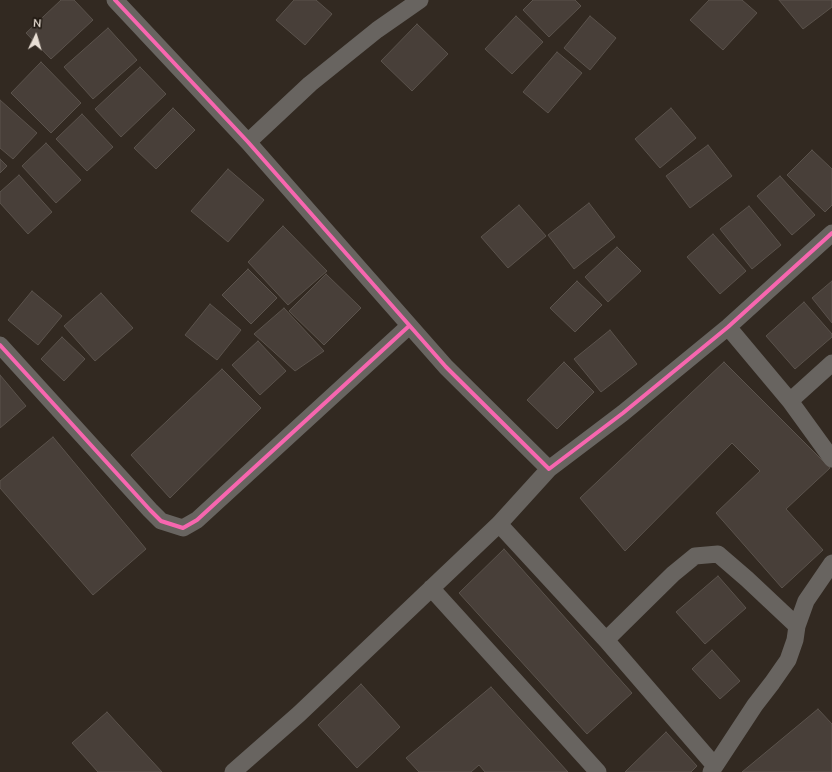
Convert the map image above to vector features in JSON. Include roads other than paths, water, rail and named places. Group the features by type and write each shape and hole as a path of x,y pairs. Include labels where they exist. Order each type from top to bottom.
{"street":[{"path":"115,0 248,142 446,367 549,469"},
{"path":"248,142 310,84 378,30 420,0"},
{"path":"233,772 299,714 499,524 549,469 617,418 728,327 832,233"},
{"path":"0,345 161,521 183,528 197,520 409,326"},
{"path":"728,327 790,401 832,459"},
{"path":"790,401 832,363"},
{"path":"499,524 606,640 713,769 755,705 788,660 806,601 832,563"},
{"path":"606,640 673,574 695,556 718,554 798,626"},
{"path":"431,588 598,772"}]}
